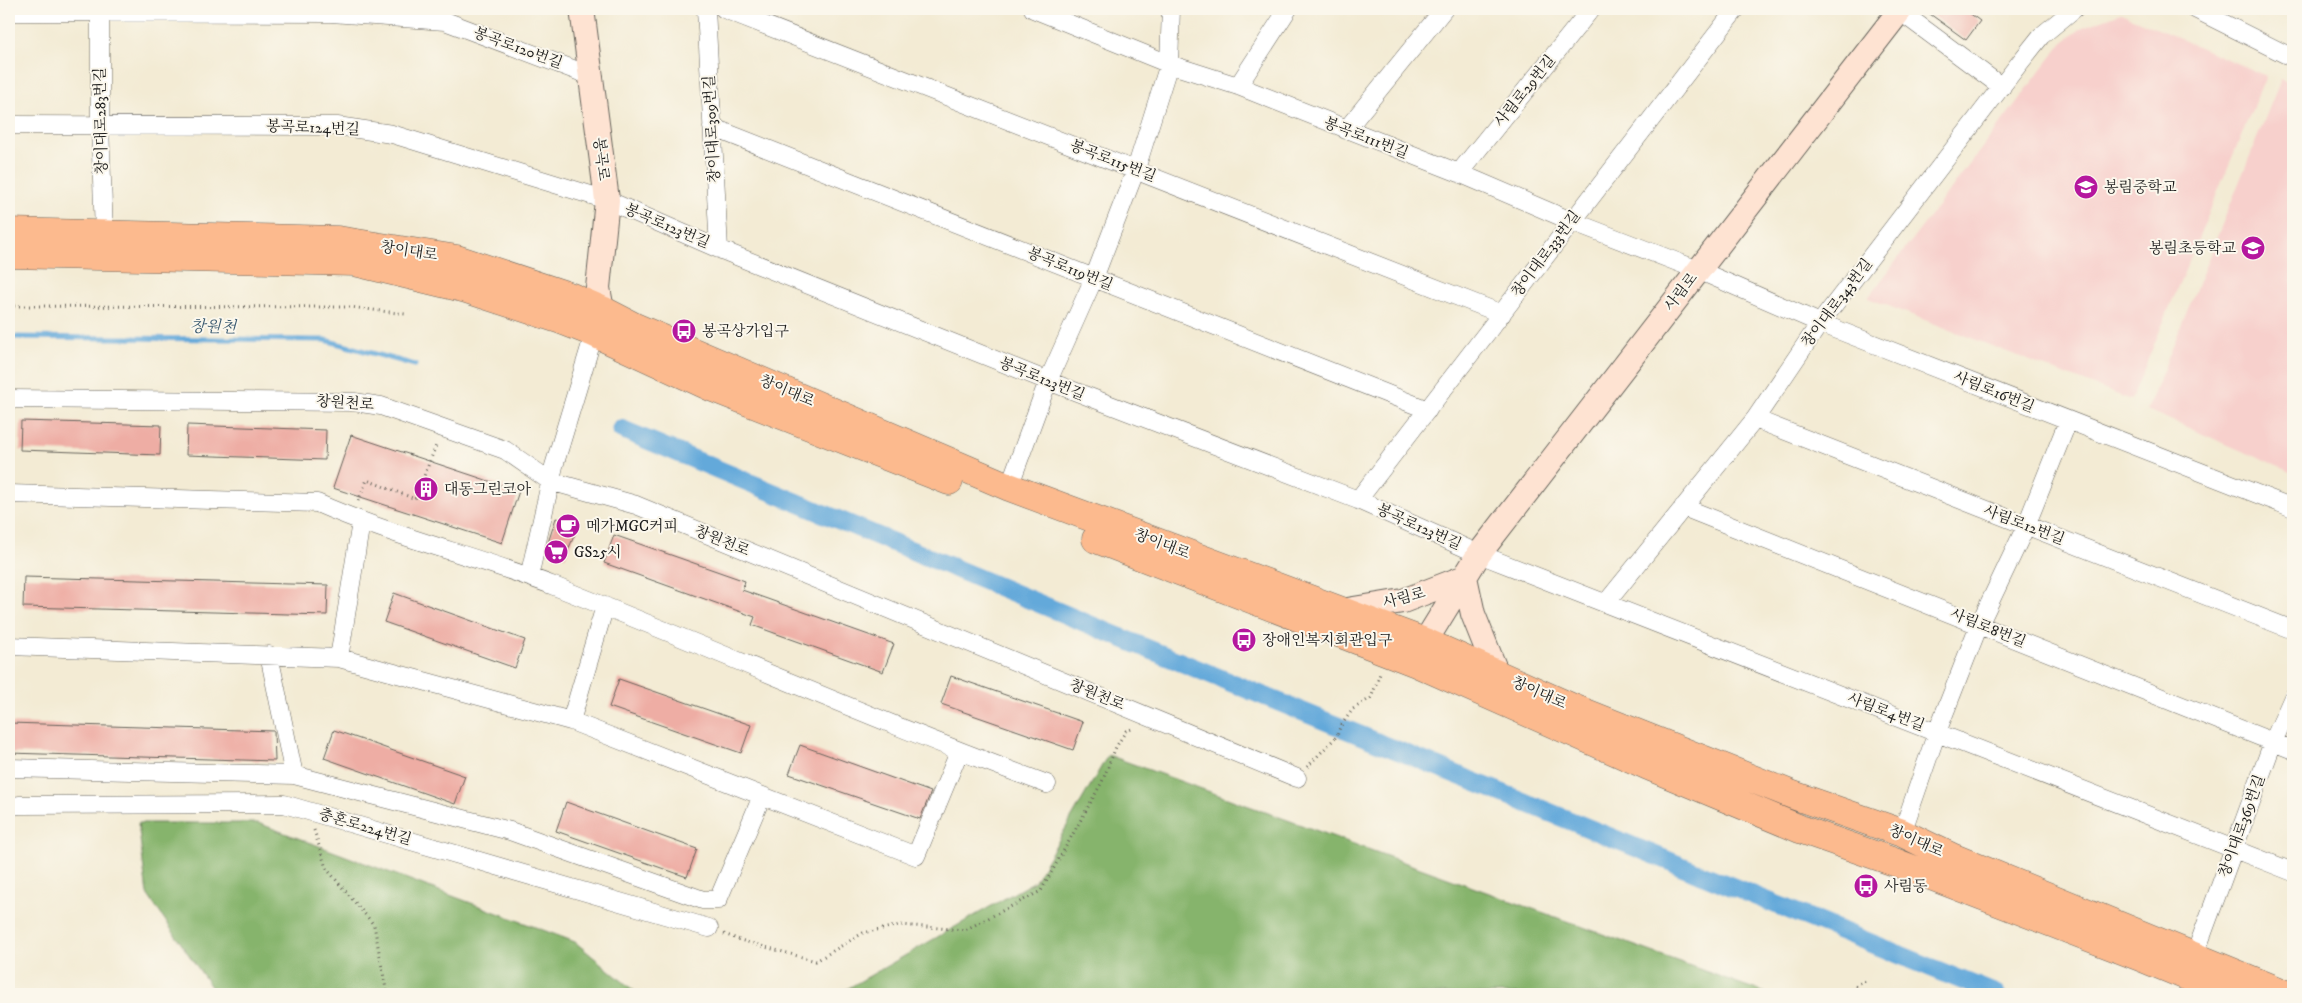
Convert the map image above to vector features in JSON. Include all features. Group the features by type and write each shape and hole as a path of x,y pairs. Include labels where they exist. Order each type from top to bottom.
{"main road":[{"name":"창이대로","path":"9,232 338,240 457,259 572,297 598,321 714,388 1420,653 1497,674 1571,707 1793,795 1902,832 1954,858 2286,994"},
{"name":"창이대로","path":"9,254 354,262 466,289 561,320 598,321 633,326 1009,487 1341,611 1420,653 1646,765 1800,829 1897,863 2230,994"}],"street":[{"name":"봉곡로","path":"582,9 606,200 598,288 598,321"},
{"name":"창이대로309번길","path":"706,9 719,249"},
{"name":"봉곡로115번길","path":"724,9 1502,314"},
{"name":"봉곡로111번길","path":"1033,9 1170,64 1238,86 1459,173 1571,221 1698,270"},
{"path":"1009,487 1048,381 1094,278 1136,169 1170,64 1171,9"},
{"path":"1238,86 1288,9"},
{"path":"1346,130 1444,9"},
{"name":"사림로29번길","path":"1459,173 1591,9"},
{"name":"창이대로333번길","path":"1358,500 1736,9"},
{"name":"창이대로343번길","path":"1606,603 1755,419 1820,323 2041,36 2074,9"},
{"path":"2194,9 2293,58"},
{"path":"1899,10 2002,86"},
{"name":"사림로","path":"1420,653 1479,554 1899,10"},
{"name":"창이대로283번길","path":"100,11 100,126 104,233"},
{"name":"봉곡로120번길","path":"9,12 330,11 444,15 591,76"},
{"name":"봉곡로124번길","path":"9,125 336,126 382,132 606,200"},
{"name":"봉곡로119번길","path":"712,127 1428,410"},
{"name":"봉곡로123번길","path":"606,200 719,249 1048,381 1358,500 1479,554"},
{"name":"사림로16번길","path":"1698,270 1820,323 2293,508"},
{"path":"529,577 552,473 598,321"},
{"name":"창원천로","path":"9,399 354,402 381,406 505,450 552,473 636,505 1297,778"},
{"name":"사림로12번길","path":"1755,419 2293,630"},
{"path":"1902,832 1937,732 1980,625 2026,526 2068,421"},
{"path":"9,494 317,503 356,520 529,577 605,606 959,752 1047,784"},
{"name":"사림로8번길","path":"1682,507 2293,750"},
{"path":"339,658 356,520"},
{"name":"사림로4번길","path":"1479,554 2293,872"},
{"path":"1465,577 1473,614 1497,674"},
{"name":"사림로","path":"1341,611 1403,601 1465,577"},
{"path":"571,722 605,606"},
{"path":"9,646 339,658 571,722 916,856 959,752"},
{"path":"269,655 294,775"},
{"name":"창이대로369번길","path":"2194,956 2273,742 2293,696"},
{"path":"9,768 294,775 510,831 703,900 718,900 762,796"},
{"name":"충혼로224번길","path":"9,807 19,805 284,804 710,928"}],"path":[{"path":"9,306 350,307 405,314"},
{"path":"356,520 366,480 415,499 442,428"},
{"path":"1314,759 1336,736 1353,709 1370,698"},
{"path":"710,928 740,940 816,960 863,933 900,926 965,930 1041,891 1102,782 1116,747 1126,731 1154,719"},
{"path":"307,810 326,868 374,925 387,994"},
{"path":"1849,994 1858,984 1868,980"}],"shaded area":[{"name":"봉림중학교","path":"2121,13 2266,76 2131,400 1868,298 2061,44 2083,27"},
{"name":"봉림초등학교","path":"2281,79 2293,85 2293,473 2147,410"}],"green space":[{"path":"1108,755 1768,994 838,994 1035,881"},
{"path":"138,823 258,823 575,942 638,994 216,994 147,894"}],"building":[{"path":"1923,9 1964,9 1980,21 1966,40"},
{"path":"21,421 161,425 160,455 20,450"},
{"path":"187,425 326,430 325,460 186,455"},
{"name":"대동그린코아","path":"351,435 519,491 502,543 333,488"},
{"path":"556,518 578,527 565,557 546,549"},
{"path":"614,535 745,581 742,590 894,644 883,672 752,625 755,617 604,563"},
{"path":"24,577 328,585 327,615 23,607"},
{"path":"394,593 525,640 515,668 384,622"},
{"path":"951,676 1083,722 1073,750 941,704"},
{"path":"619,679 751,725 741,753 609,707"},
{"path":"9,723 274,731 275,761 9,753"},
{"path":"334,730 465,776 455,804 324,758"},
{"path":"800,745 931,792 920,819 789,774"},
{"path":"566,802 697,849 687,877 556,831"}],"waterway":[{"name":"창원천","path":"9,337 325,340 415,365"},
{"path":"621,429 1141,646 1996,994"}],"place":[{"name":"봉림중학교","path":"2086,187"},
{"name":"봉림초등학교","path":"2253,248"},
{"name":"봉곡상가입구","path":"684,331"},
{"name":"대동그린코아","path":"426,489"},
{"name":"메가MGC커피","path":"568,526"},
{"name":"GS25시","path":"556,552"},
{"name":"장애인복지회관입구","path":"1244,640"},
{"name":"사림동","path":"1866,886"}]}
